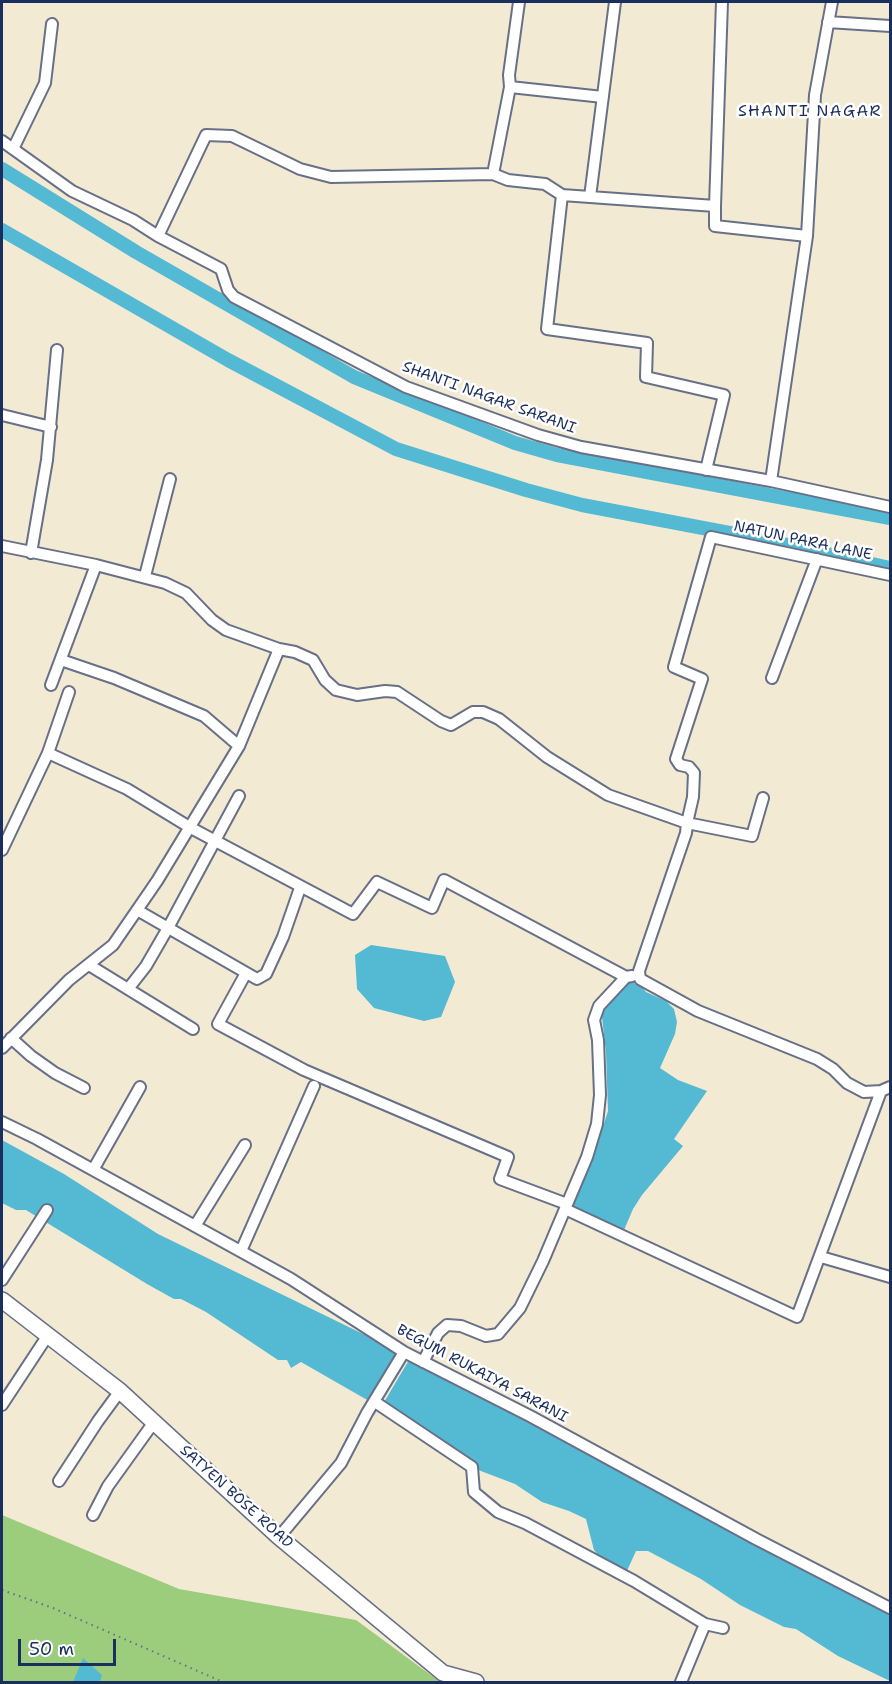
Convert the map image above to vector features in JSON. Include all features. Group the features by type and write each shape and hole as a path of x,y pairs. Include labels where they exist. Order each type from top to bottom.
{"main road":[{"name":"SATYEN BOSE ROAD","path":"2,1300 120,1390 279,1537 443,1674 476,1683"}],"street":[{"path":"493,174 510,87 509,75 519,2"},
{"path":"590,197 615,2"},
{"path":"722,2 715,226 807,236"},
{"path":"771,481 807,236 815,95 832,2"},
{"path":"828,22 891,27"},
{"path":"13,149 45,83 52,24"},
{"path":"510,87 603,97"},
{"path":"158,236 206,135 232,136 300,169 331,177 493,174 508,180 545,184 562,195 715,206"},
{"name":"SHANTI NAGAR SARANI","path":"2,141 72,191 133,220 158,236 221,269 228,290 234,297 406,387 538,435 581,447 771,481 891,507"},
{"path":"562,195 547,329 647,344 646,377 724,395 706,470"},
{"path":"31,553 51,427 57,350"},
{"path":"2,415 51,427"},
{"path":"145,576 170,479"},
{"name":"NATUN PARA LANE","path":"687,823 693,797 694,773 689,767 680,765 676,759 702,679 674,667 711,537 891,575"},
{"path":"2,546 145,576 165,583 186,593 225,630 313,660 325,680 336,690 357,695 384,691 397,692 441,721 451,724 474,712 483,712 499,719 547,757 608,795 687,823 752,836 763,798"},
{"path":"772,678 817,559"},
{"path":"51,685 96,565"},
{"path":"2,1048 69,980 113,945 191,828 239,746 279,649"},
{"path":"61,660 114,678 204,716 239,746"},
{"path":"2,850 48,753 69,692"},
{"path":"48,753 127,789 214,841 352,914 376,882 432,908 444,880 626,976 639,974"},
{"path":"128,989 146,966 168,928 238,796"},
{"path":"246,972 218,1024 304,1070 508,1157 500,1179 566,1206 797,1317 886,1089 864,1092 848,1083 833,1069 817,1059 698,1011 640,979 642,960 686,832 687,823"},
{"path":"137,910 257,979 266,974 283,937 300,888"},
{"path":"89,965 193,1029"},
{"path":"423,1362 438,1333 447,1325 461,1326 486,1336 498,1335 520,1308 587,1157 600,1112 598,1040 594,1020 599,1006 626,976"},
{"path":"11,1038 31,1056 84,1088"},
{"path":"241,1251 314,1086"},
{"path":"93,1170 140,1087"},
{"name":"BEGUM RUKAIYA SARANI","path":"2,1122 291,1279 404,1352 530,1416 756,1539 891,1608"},
{"path":"195,1226 245,1145"},
{"path":"2,1280 47,1210"},
{"path":"820,1257 891,1278"},
{"path":"2,1405 48,1335"},
{"path":"279,1537 341,1463 404,1352"},
{"path":"59,1481 120,1390"},
{"path":"375,1402 472,1467 474,1492 498,1512 525,1523 634,1581 705,1624 723,1628"},
{"path":"93,1515 108,1486 154,1422"},
{"path":"681,1683 705,1624"}],"path":[{"path":"2,1590 53,1608 223,1683"}],"green space":[{"path":"2,1515 179,1589 356,1620 439,1681 444,1682 2,1682"}],"water":[{"path":"371,945 445,956 455,982 441,1017 424,1021 374,1008 357,989 355,955"},
{"path":"629,981 666,1001 674,1009 677,1022 675,1034 660,1068 678,1080 707,1091 674,1139 683,1146 642,1195 621,1237 568,1214 592,1161 608,1111 602,1017 604,1010"},
{"path":"2,1140 64,1174 158,1234 398,1351 369,1401 301,1362 291,1368 287,1360 278,1360 206,1312 181,1299 174,1299 147,1284 26,1210 16,1210 2,1203"},
{"path":"409,1360 890,1612 890,1681 838,1656 796,1629 784,1627 740,1605 701,1579 648,1551 636,1551 626,1573 602,1560 594,1550 586,1519 542,1502 515,1484 473,1468 380,1409"},
{"path":"83,1658 102,1675 100,1682 73,1682"}],"waterway":[{"path":"2,169 136,252 354,377 515,443 557,455 890,518"},
{"path":"2,230 228,360 396,449 582,505 761,539 890,568"}],"district":[{"name":"SHANTI NAGAR","path":"810,112"}]}
